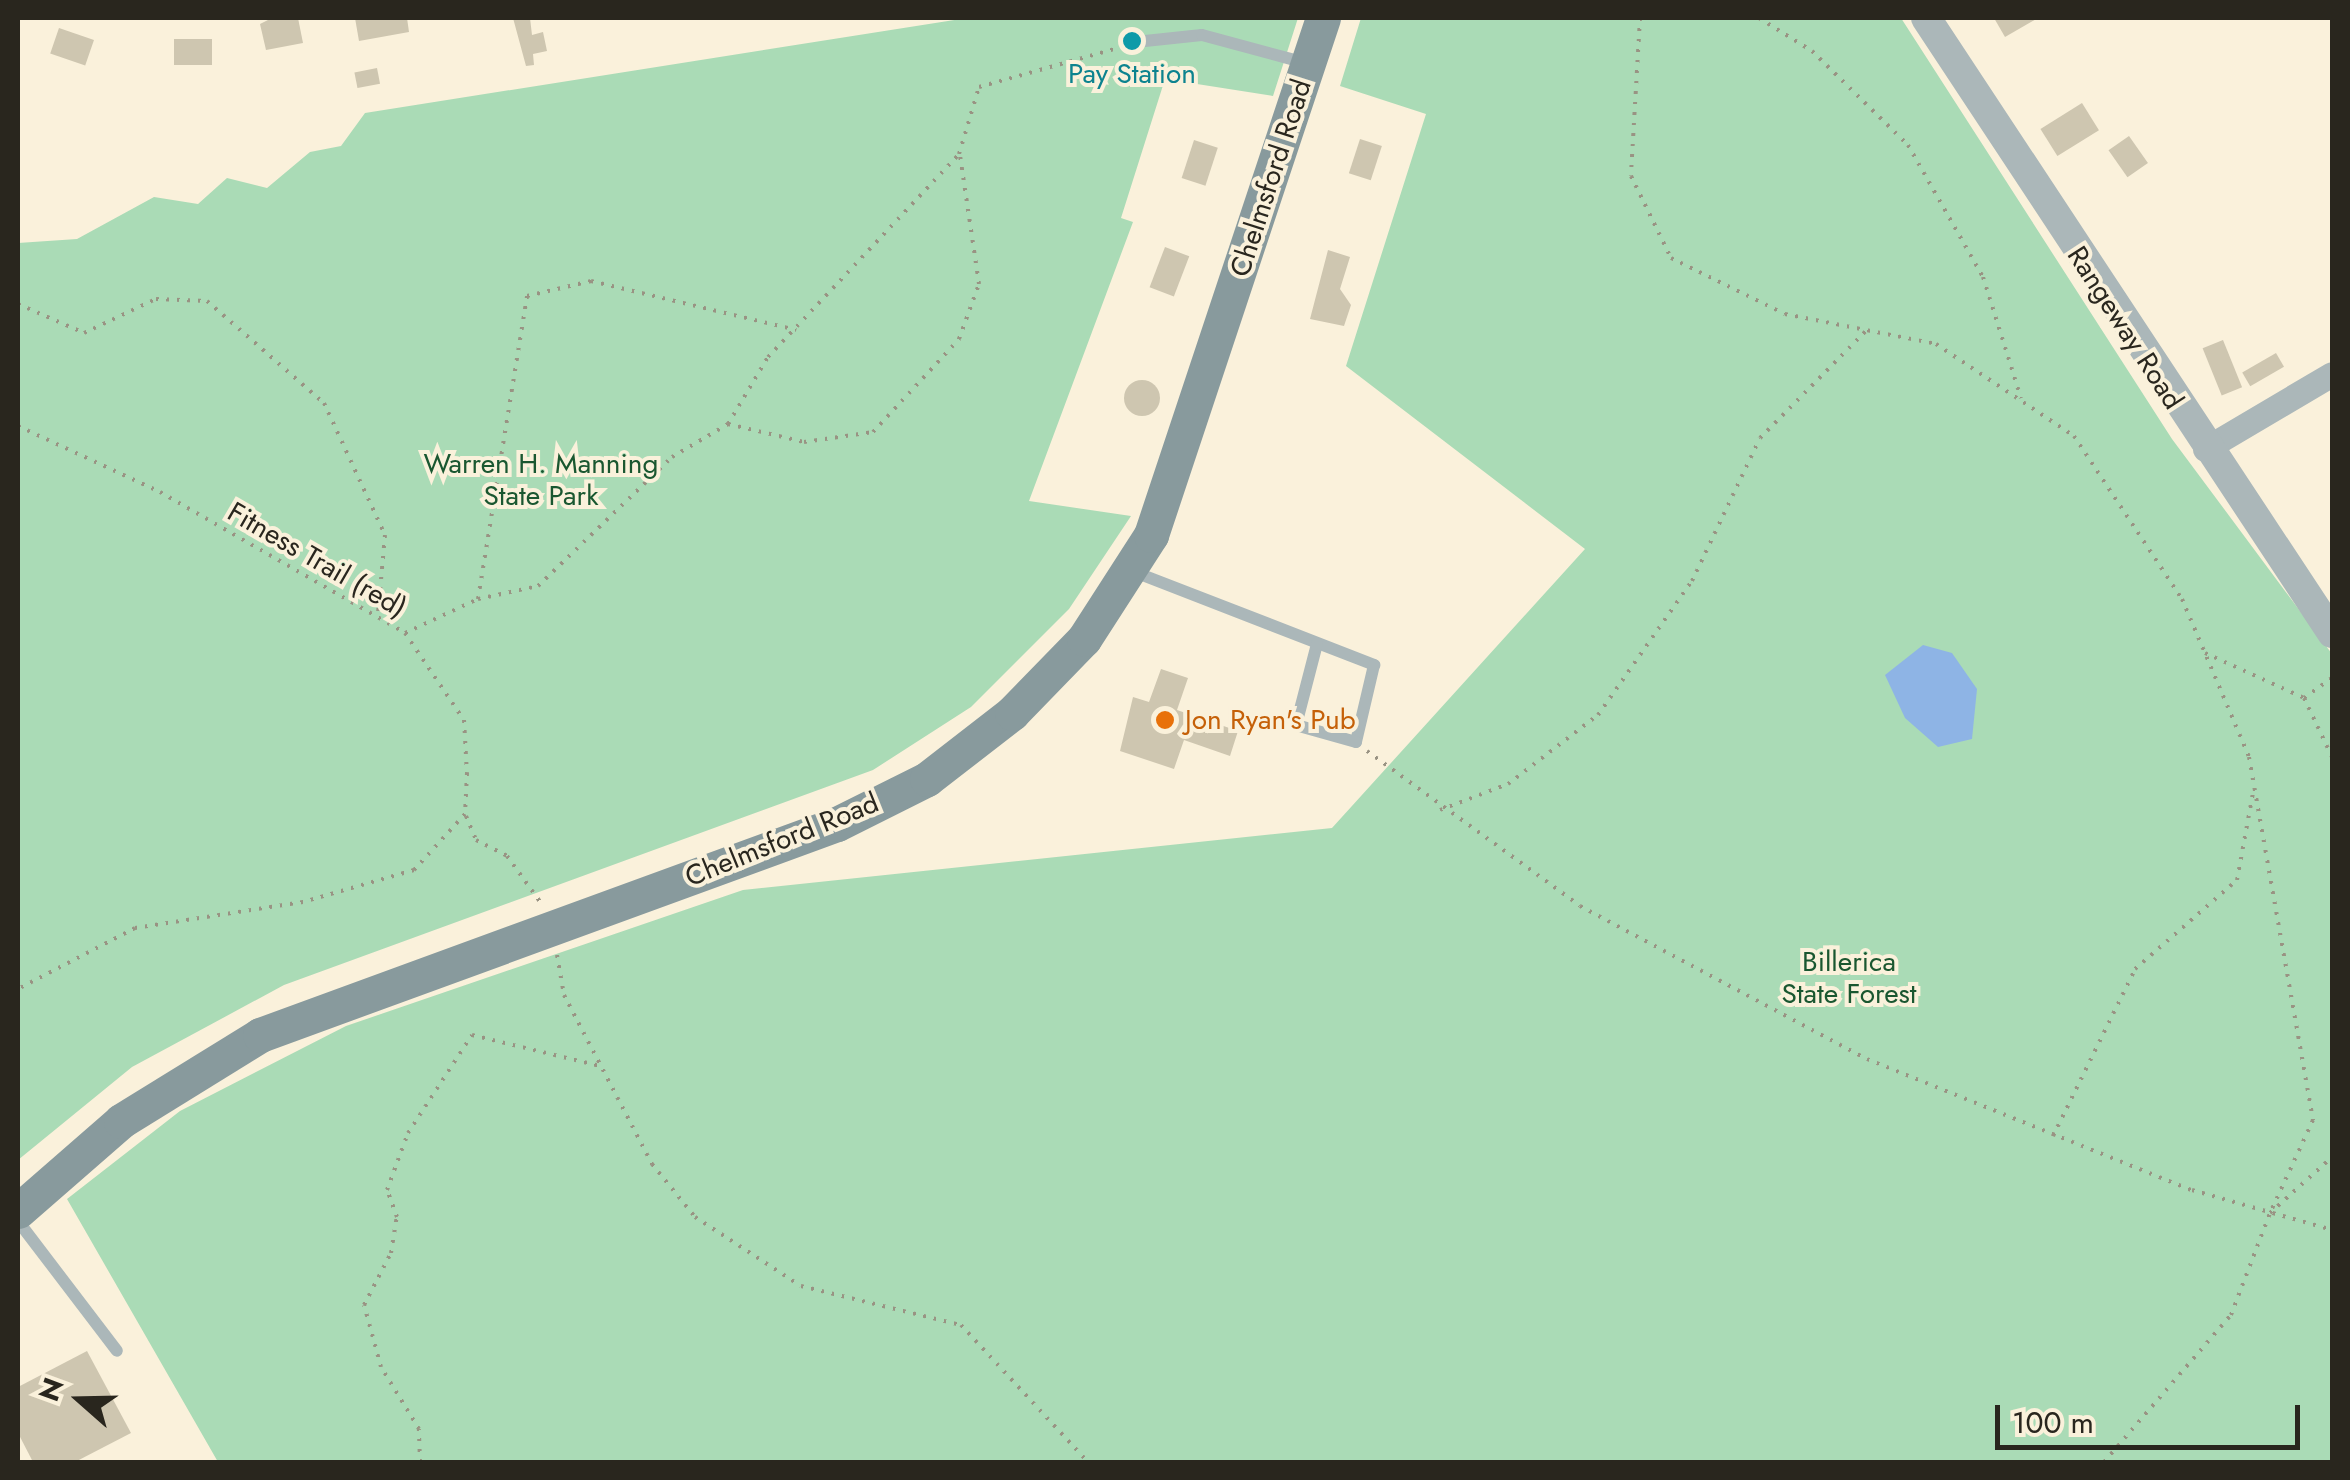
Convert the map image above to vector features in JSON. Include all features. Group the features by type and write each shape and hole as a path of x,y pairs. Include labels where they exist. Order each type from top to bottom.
{"main road":[{"name":"Chelmsford Road","path":"18,1211 120,1121 260,1035 837,824 926,779 1056,671 1132,571 1174,478 1323,18"}],"street":[{"name":"Rangeway Road","path":"1926,18 2204,449 2332,633"},
{"path":"2204,449 2332,374"}],"lane":[{"path":"1144,41 1202,35 1308,63"},
{"path":"1132,571 1374,665 1356,742 1296,725 1317,644"},
{"path":"18,1222 117,1350"}],"path":[{"path":"1640,18 1631,176 1671,258 1786,314 1936,344 2074,436 2182,599 2254,785 2313,1120 2270,1212 2231,1315 2104,1462"},
{"path":"1759,18 1812,51 1908,145 1983,277 2022,402"},
{"path":"728,424 804,442 873,432 959,339 979,284 960,154 979,87 1144,41"},
{"path":"405,633 478,600 538,586 672,456 728,424 768,357 960,154"},
{"path":"478,600 527,296 591,281 796,330"},
{"path":"18,304 84,333 156,299 208,301 324,403 385,534 378,614"},
{"path":"1440,810 1508,784 1598,715 1692,581 1760,438 1867,330"},
{"name":"Fitness Trail (red)","path":"18,426 160,492 405,633 464,720 465,814"},
{"path":"2205,653 2304,698 2332,756"},
{"path":"2304,698 2332,678"},
{"path":"1356,742 1440,810 1580,906 1867,1059 2053,1136 2332,1230"},
{"path":"2053,1136 2135,969 2238,880 2254,785"},
{"path":"18,988 134,928 303,902 414,870 465,814 476,840 507,856 536,890 550,926 564,995 652,1164 694,1218 801,1286 961,1325 1088,1462"},
{"path":"420,1462 419,1429 380,1367 364,1305 392,1253 397,1217 387,1190 408,1132 472,1035 604,1067"},
{"path":"2270,1212 2332,1157"}],"green space":[{"name":"Warren H. Manning State Park","path":"967,18 1298,18 1273,96 1165,79 1121,218 1133,222 1029,501 1131,516 1069,609 971,707 873,770 284,985 132,1067 18,1160 18,243 77,239 154,197 198,204 227,178 267,188 310,152 341,146 365,113"},
{"name":"Billerica State Forest","path":"1361,18 1901,18 2172,439 2332,654 2332,1462 218,1462 67,1199 180,1111 346,1026 743,890 1332,828 1585,549 1346,366 1426,114 1340,86"}],"water":[{"path":"1923,645 1952,653 1977,689 1972,739 1938,747 1905,718 1885,675"}],"building":[{"path":"272,18 298,18 303,43 266,50 260,24"},
{"path":"355,18 407,18 409,32 359,41"},
{"path":"513,18 530,18 532,35 543,32 547,51 533,54 534,65 526,66"},
{"path":"1994,18 2038,18 2005,37"},
{"path":"59,28 94,40 85,66 50,54"},
{"path":"174,39 212,39 212,65 174,65"},
{"path":"377,68 380,84 357,88 354,72"},
{"path":"2082,103 2099,130 2057,156 2040,129"},
{"path":"2129,136 2148,163 2127,177 2109,150"},
{"path":"1360,139 1382,146 1371,180 1349,173"},
{"path":"1194,140 1218,148 1205,186 1182,178"},
{"path":"1165,247 1189,256 1174,296 1150,287"},
{"path":"1328,250 1350,257 1340,289 1351,305 1344,326 1310,319"},
{"path":"2223,340 2242,387 2222,396 2203,348"},
{"path":"2276,353 2284,367 2250,386 2242,373"},
{"path":"1142,380 1155,385 1160,398 1155,411 1142,416 1129,411 1124,398 1129,385"},
{"name":"Jon Ryan's Pub","path":"1161,669 1188,678 1177,710 1238,731 1230,756 1184,740 1174,769 1120,751 1133,697 1149,702"},
{"path":"87,1351 131,1433 75,1462 33,1462 18,1433 18,1387"}],"place":[{"name":"Pay Station","path":"1132,41"},
{"name":"Jon Ryan's Pub","path":"1165,720"}]}
